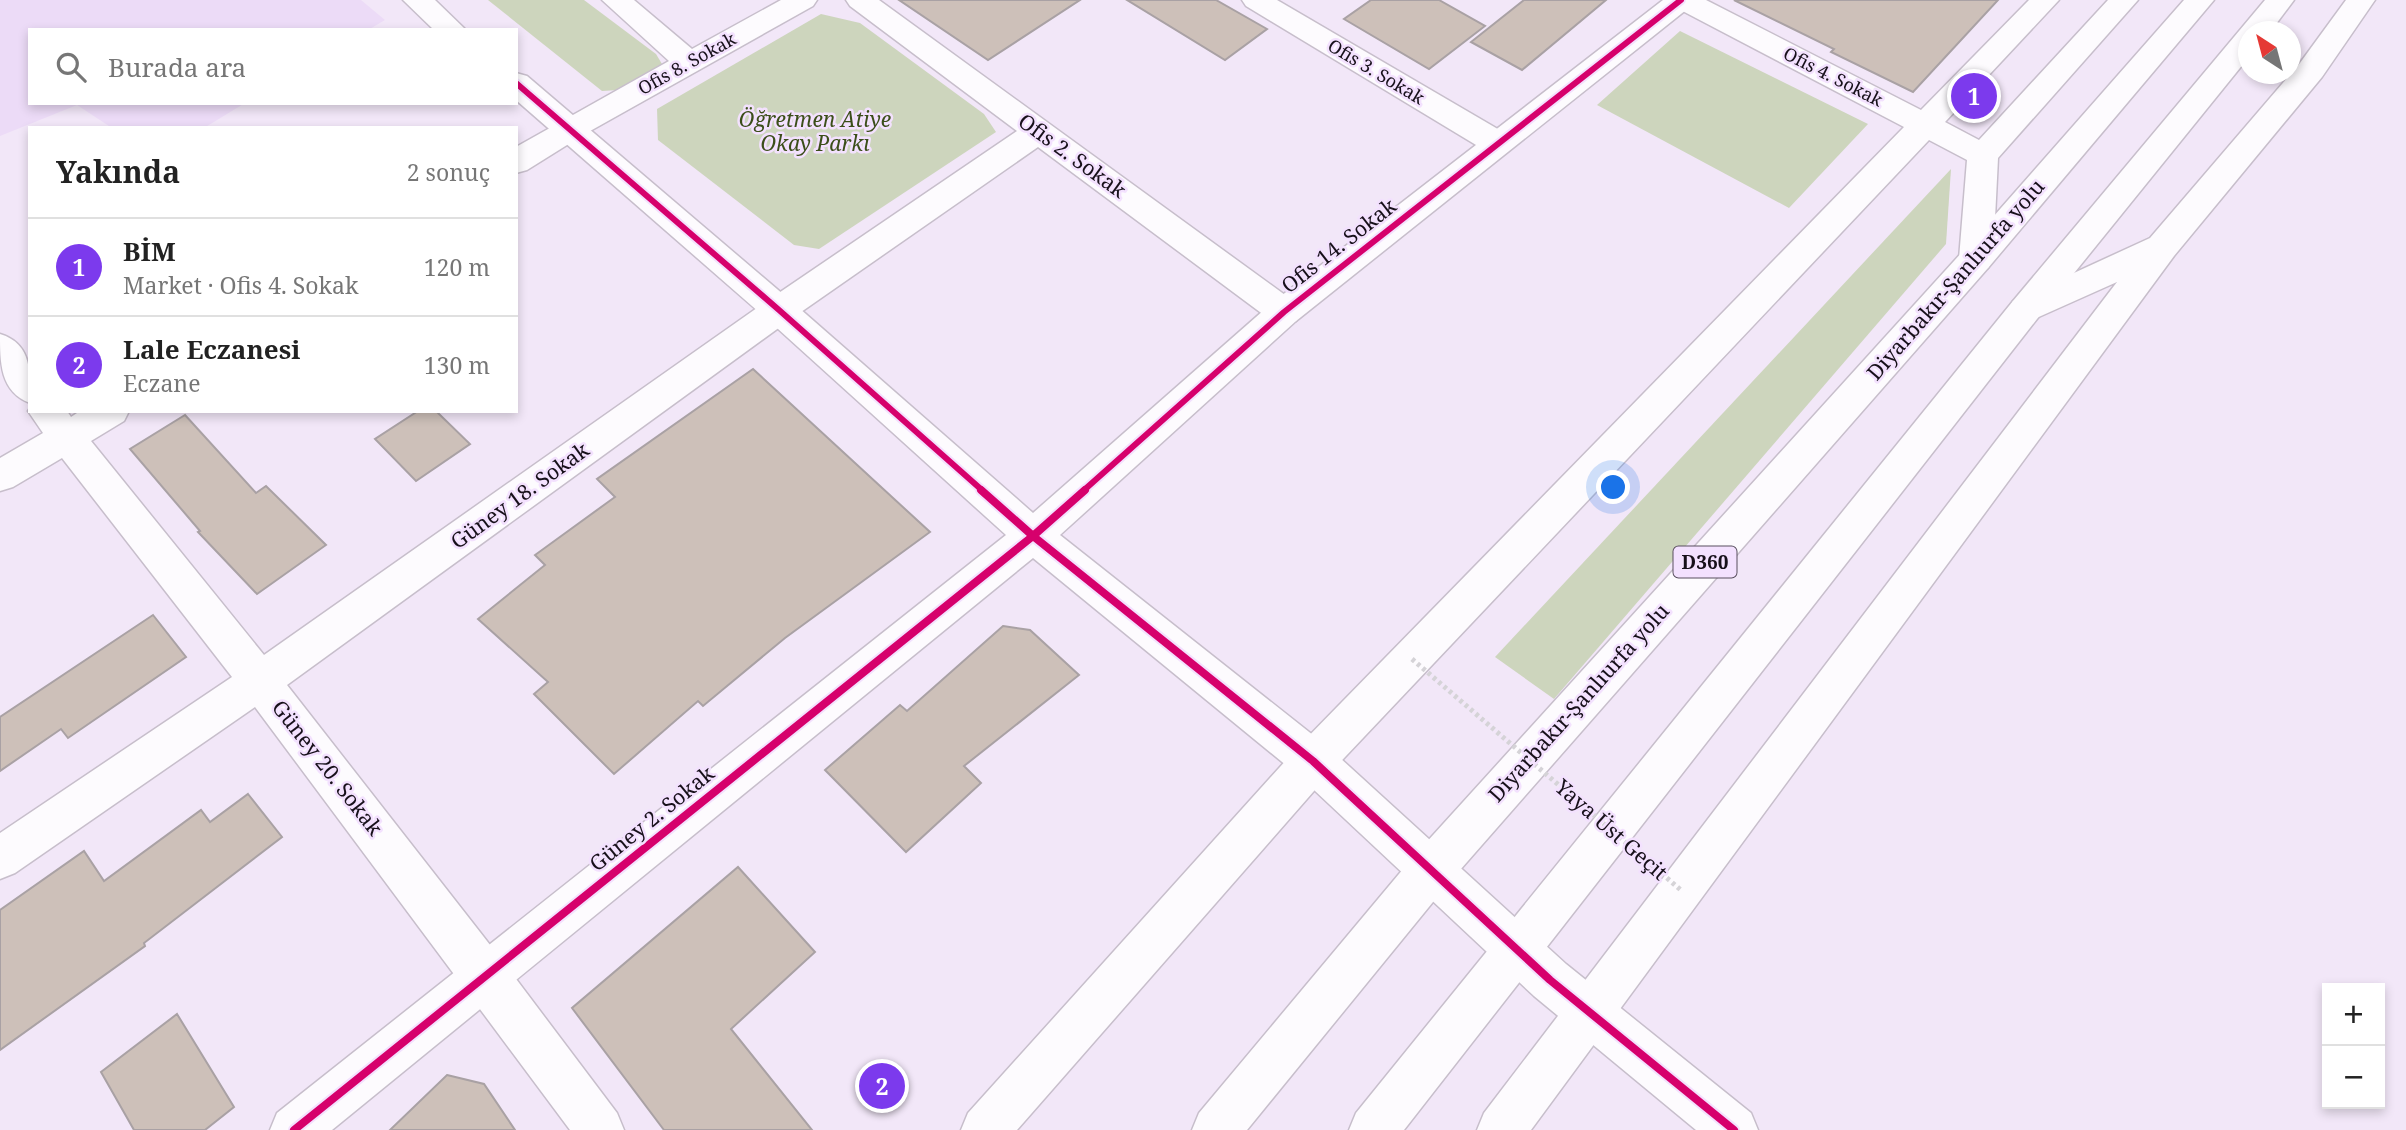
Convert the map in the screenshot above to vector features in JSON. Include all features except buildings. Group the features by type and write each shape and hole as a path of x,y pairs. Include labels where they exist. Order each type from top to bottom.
{"main road":[{"path":"616,0 690,63"},
{"name":"Ofis 8. Sokak","path":"518,161 803,0"},
{"name":"Ofis 2. Sokak","path":"860,0 1284,312"},
{"name":"Ofis 3. Sokak","path":"1255,0 1497,143"},
{"name":"Ofis 14. Sokak","path":"1032,536 1284,312 1682,0"},
{"name":"Ofis 4. Sokak","path":"1682,0 1983,155"},
{"path":"985,1130 1313,761 2045,0"},
{"path":"1976,258 1983,155 2124,0"},
{"name":"Diyarbakır-Şanlıurfa yolu","path":"1216,1130 1430,871 1976,258 2200,0"},
{"path":"2263,21 2280,0"},
{"path":"1501,1130 2162,247 2311,70 2361,0"},
{"path":"424,2 450,28"},
{"path":"1373,1130 2025,310 2238,52"},
{"path":"518,85 572,128 1032,536 1313,761 1516,950 1734,1130"},
{"name":"Güney 18. Sokak","path":"0,858 260,681 779,310 1040,131"},
{"path":"2025,310 2162,247"},
{"path":"0,347 28,385"},
{"path":"0,477 56,425 103,413"},
{"name":"Güney 20. Sokak","path":"56,425 260,681 600,1130"},
{"name":"Güney 2. Sokak","path":"294,1130 1032,536"}],"shaded area":[{"path":"0,0 361,0 385,20 371,28 28,28 28,105 77,105 0,136"},
{"path":"77,105 242,105 207,126 109,126"}],"green space":[{"path":"488,0 584,0 656,54 662,64 619,90 602,91"},
{"name":"Öğretmen Atiye Okay Parkı","path":"821,14 860,23 984,114 996,132 819,249 794,245 658,140 657,109"},
{"path":"1680,31 1868,124 1789,208 1597,105"},
{"path":"1951,169 1946,244 1554,699 1495,657"}],"cycle path":[{"path":"294,1130 1033,536 1284,312 1681,0"},
{"path":"518,85 779,310 1033,536 1313,761 1550,980 1734,1130"}],"place":[{"name":"BİM","path":"1974,96"},
{"name":"Lale Eczanesi","path":"882,1086"}]}
